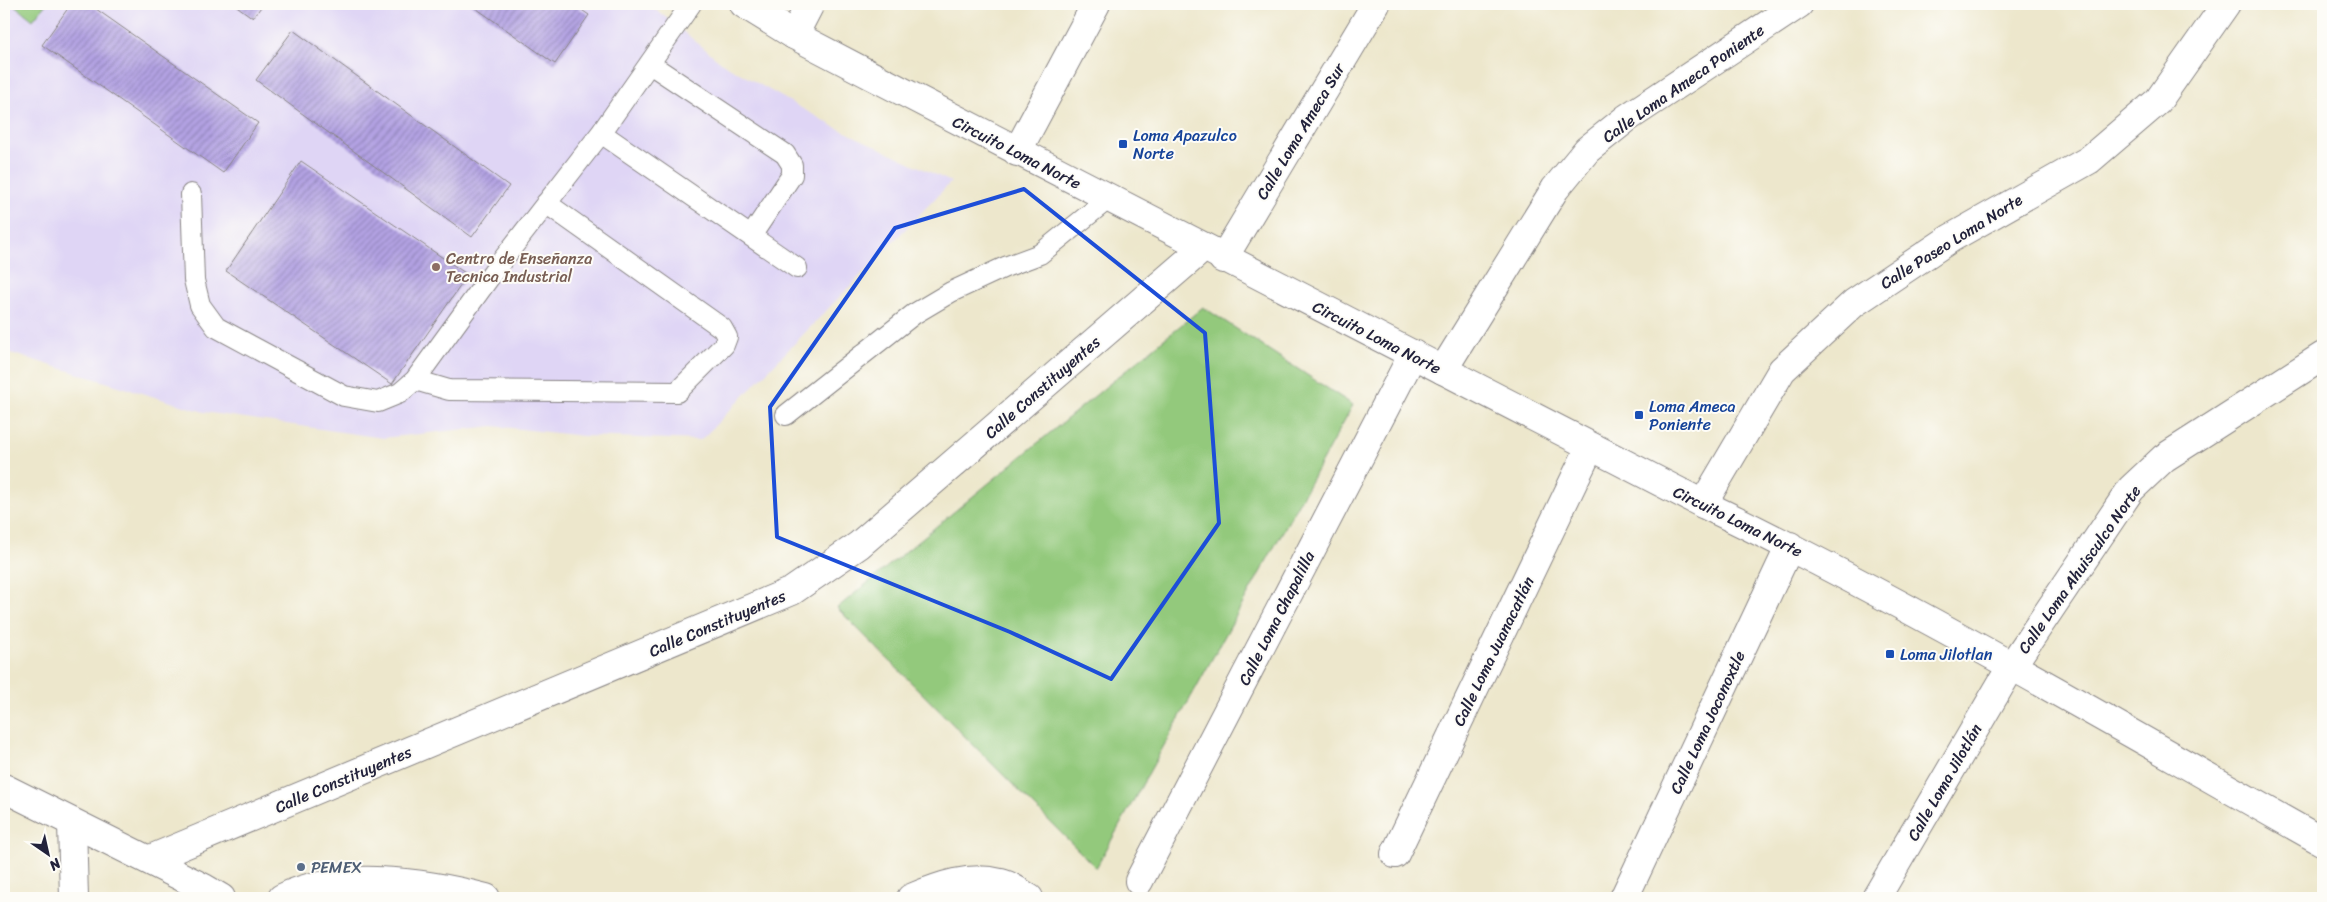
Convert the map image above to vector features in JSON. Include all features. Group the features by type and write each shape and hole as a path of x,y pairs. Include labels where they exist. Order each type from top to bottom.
{"street":[{"name":"Circuito Loma Norte","path":"744,4 794,35 1213,254 1413,354 1590,447 1790,546 2012,667 2323,842"},
{"path":"794,35 810,4"},
{"path":"1017,152 1096,4"},
{"name":"Calle Loma Ameca Sur","path":"1213,254 1376,4"},
{"name":"Calle Loma Ameca Poniente","path":"1443,370 1554,189 1587,150 1627,118 1799,4"},
{"name":"Calle Paseo Loma Norte","path":"1703,504 1782,370 1854,303 1951,238 2089,160 2158,101 2220,16 2226,4"},
{"name":"Calle Constituyentes","path":"148,860 792,591 859,545 1213,254"},
{"name":"Calle Loma Chapalilla","path":"1139,881 1413,354"},
{"name":"Calle Loma Ahuisculco Norte","path":"2012,667 2131,489 2164,458 2323,356"},
{"name":"Calle Loma Juanacatlán","path":"1395,854 1590,447"},
{"name":"Calle Loma Joconoxtle","path":"1624,898 1790,546"},
{"name":"Calle Loma Jilotlán","path":"1876,898 2012,667"},
{"path":"4,788 221,898"},
{"path":"72,823 74,898"},
{"path":"910,898 968,880 1003,883 1029,898"},
{"path":"282,898 315,886 365,881 449,888 486,898"}],"lane":[{"path":"191,194 194,280 200,305 216,327 344,396 378,402 400,393 416,380 546,203 601,133 691,4"},
{"path":"650,64 785,154 792,164 792,174 751,236"},
{"path":"601,133 798,268"},
{"path":"786,415 914,314 951,292 1005,267 1040,254 1108,199"},
{"path":"416,380 449,390 677,392 724,345 727,337 722,328 546,203"}],"highlighted area":[{"path":"1024,189 1205,333 1219,523 1111,679 1010,632 777,537 770,407 895,228"}],"shaded area":[{"name":"Centro de Enseñanza Tecnica Industrial","path":"4,4 649,4 725,65 835,127 951,182 701,440 583,436 493,426 383,438 204,412 4,351"}],"green space":[{"path":"13,4 46,4 33,20"},
{"path":"1203,307 1353,405 1096,868 837,608"}],"building":[{"path":"71,4 89,4 258,123 223,173 42,45"},
{"path":"234,4 263,4 253,18"},
{"path":"470,4 573,4 589,15 555,64"},
{"path":"293,30 509,186 472,237 256,80"},
{"path":"301,161 468,275 392,384 226,271"}],"place":[{"name":"Loma Apazulco Norte","path":"1123,144"},
{"name":"Centro de Enseñanza Tecnica Industrial","path":"436,267"},
{"name":"Loma Ameca Poniente","path":"1639,415"},
{"name":"Loma Jilotlan","path":"1890,654"},
{"name":"PEMEX","path":"301,867"}]}
